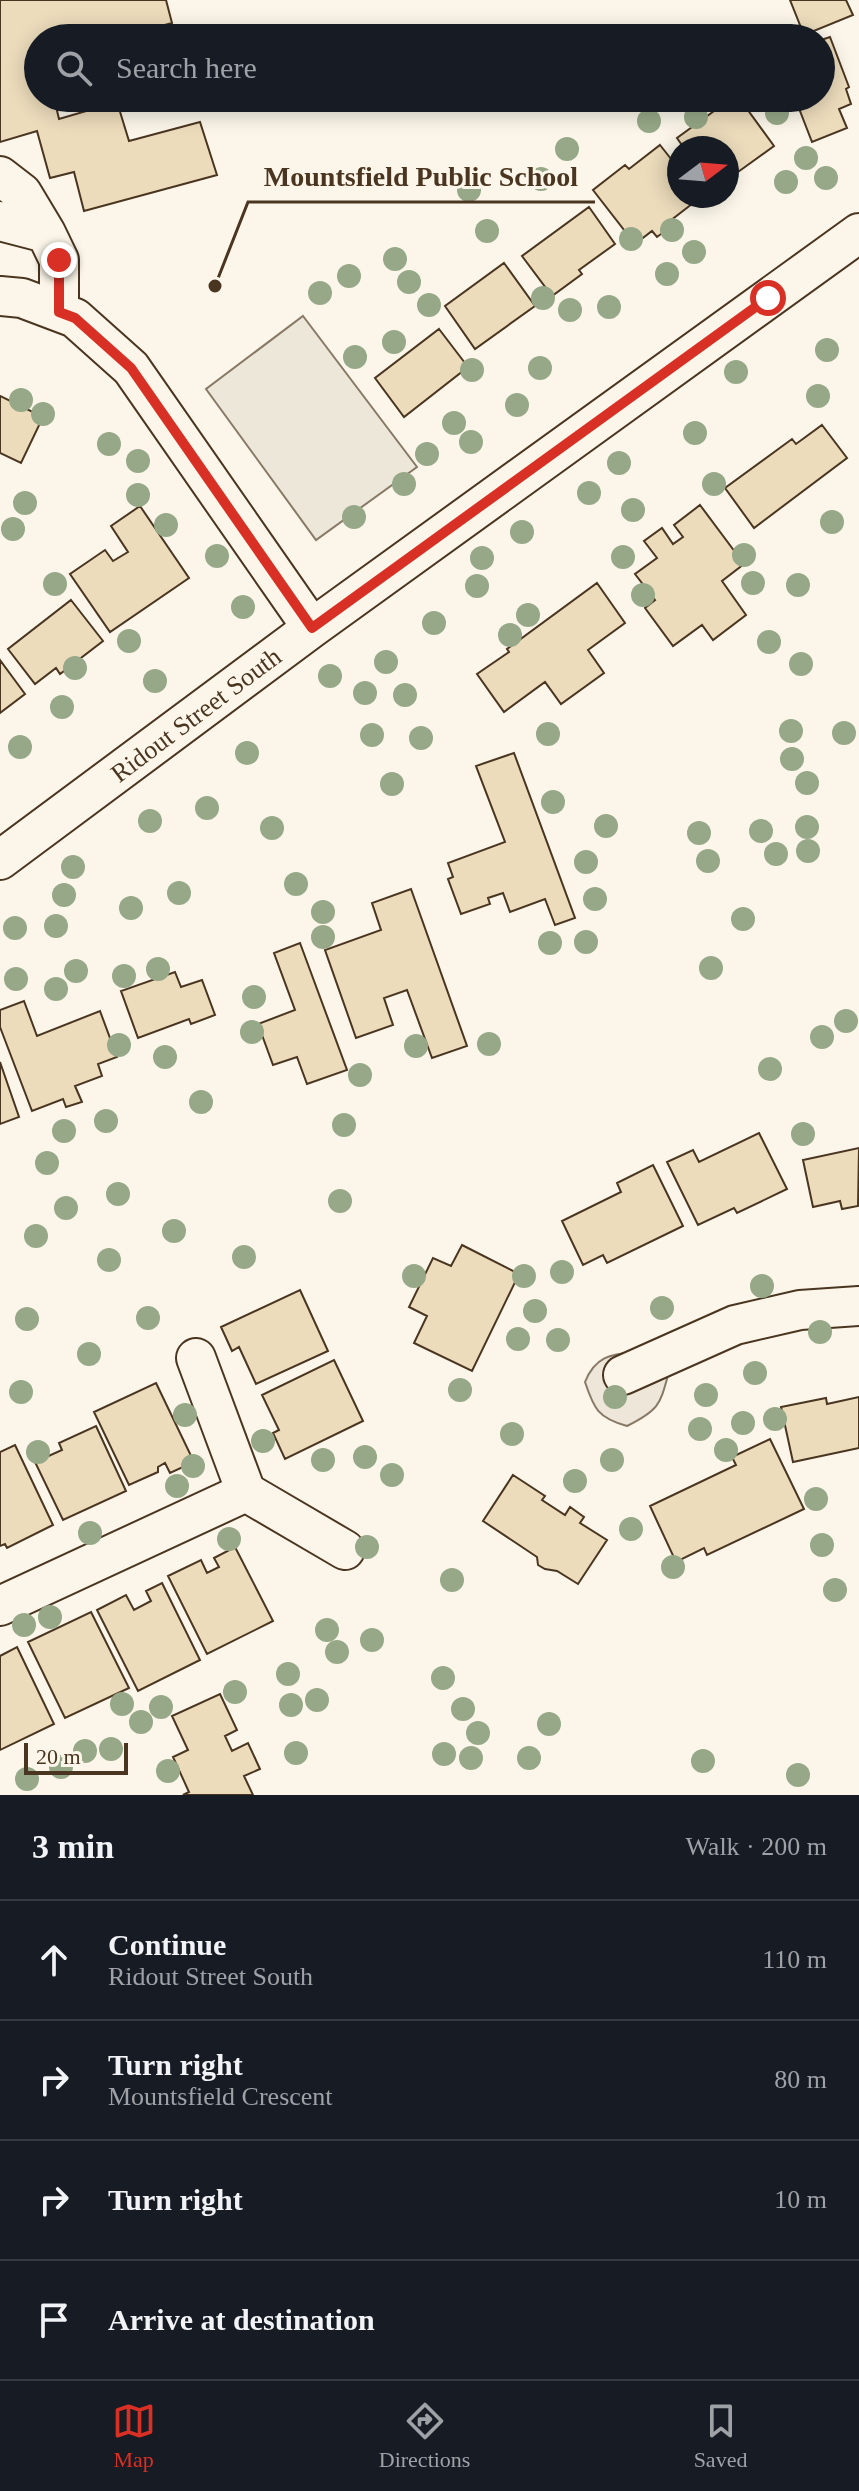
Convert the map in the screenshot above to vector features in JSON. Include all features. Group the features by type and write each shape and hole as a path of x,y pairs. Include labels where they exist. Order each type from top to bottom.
{"street":[{"path":"0,176 22,193 59,260 59,312"},
{"path":"0,221 46,233"},
{"name":"Ridout Street South","path":"0,860 312,628 859,233"},
{"path":"0,296 22,298 75,318 131,368 312,628"},
{"path":"623,1375 735,1325 800,1310 859,1306"},
{"path":"196,1358 246,1492 345,1550"},
{"path":"0,1606 246,1492"}],"shaded area":[{"path":"303,316 417,467 316,540 206,389"},
{"path":"635,1352 670,1368 658,1404 647,1415 627,1426 609,1420 598,1411 585,1382 604,1358"}],"building":[{"path":"0,0 166,0 172,23 168,24 24,24 24,112 57,112 59,119 83,112 120,112 129,141 200,122 217,175 84,211 74,172 50,178 37,131 0,142"},
{"path":"790,0 846,0 853,15 831,24 800,24"},
{"path":"835,50 849,87 846,89 851,104 839,109 847,128 812,142 800,112 835,112"},
{"path":"713,112 749,112 774,146 739,171 739,136 680,136"},
{"path":"660,145 667,154 667,208 687,208 670,221 673,225 657,237 652,231 635,244 593,190 625,165 629,169"},
{"path":"589,207 615,244 579,270 582,274 552,296 522,256"},
{"path":"504,263 535,306 475,349 445,306"},
{"path":"439,329 468,367 404,417 375,378"},
{"path":"0,396 43,417 21,463 0,453"},
{"path":"822,425 847,458 754,528 725,488 792,439 796,444"},
{"path":"700,505 744,564 722,581 746,615 713,640 702,625 673,646 645,608 655,600 635,574 657,558 644,541 662,528 673,544 683,537 674,525"},
{"path":"140,506 189,578 110,632 70,574 105,550 113,561 128,552 111,526"},
{"path":"597,583 625,623 588,650 604,673 561,704 545,682 504,712 477,674"},
{"path":"71,600 103,641 60,674 56,668 35,684 8,649"},
{"path":"0,660 25,694 0,713"},
{"path":"514,753 575,918 555,925 545,899 510,912 503,893 488,898 490,904 461,914 448,879 453,877 448,863 505,842 476,766"},
{"path":"411,889 467,1046 432,1058 407,990 384,998 393,1025 356,1038 325,950 381,930 372,903"},
{"path":"300,943 347,1070 307,1084 297,1057 273,1065 258,1024 295,1010 274,953"},
{"path":"175,972 181,987 202,980 215,1015 191,1024 189,1019 138,1038 121,991"},
{"path":"24,1001 37,1036 100,1011 117,1057 98,1064 102,1076 75,1086 82,1102 66,1107 63,1099 32,1111 0,1027 0,1010"},
{"path":"0,1062 19,1117 0,1124"},
{"path":"759,1133 787,1189 737,1213 734,1208 698,1225 667,1162 693,1150 699,1162"},
{"path":"859,1148 858,1206 842,1209 840,1201 813,1207 803,1160"},
{"path":"653,1165 683,1226 607,1263 603,1255 583,1265 562,1221 621,1192 617,1183"},
{"path":"462,1245 519,1274 472,1371 414,1343 427,1316 409,1307 433,1258 451,1266"},
{"path":"300,1290 328,1351 256,1384 239,1347 232,1351 221,1327"},
{"path":"334,1360 363,1421 285,1459 273,1433 279,1430 262,1395"},
{"path":"156,1383 194,1462 170,1473 165,1463 158,1467 158,1472 129,1485 94,1412"},
{"path":"859,1397 859,1448 793,1462 781,1407 826,1398 827,1404"},
{"path":"96,1426 126,1491 63,1520 35,1462 62,1450 59,1443"},
{"path":"770,1439 804,1509 707,1555 704,1548 676,1562 650,1506 736,1465 732,1457"},
{"path":"15,1445 53,1525 7,1548 5,1544 0,1546 0,1452"},
{"path":"513,1475 545,1496 542,1500 565,1515 570,1507 584,1517 580,1523 607,1540 578,1584 557,1571 538,1565 537,1557 483,1521"},
{"path":"235,1547 273,1621 207,1654 168,1576 201,1560 207,1573 219,1567 214,1558"},
{"path":"162,1583 200,1660 138,1691 97,1610 126,1595 134,1610 151,1601 146,1591"},
{"path":"91,1612 129,1688 65,1718 28,1642"},
{"path":"17,1647 54,1724 0,1750 0,1656"},
{"path":"220,1694 237,1730 225,1736 232,1751 248,1743 260,1769 244,1776 253,1795 183,1795 189,1792 173,1757 188,1750 172,1716"}],"place":[{"name":"Mountsfield Public School","path":"215,286"}],"route":[{"path":"59,260 59,312 75,318 131,368 312,628 768,298"}]}
